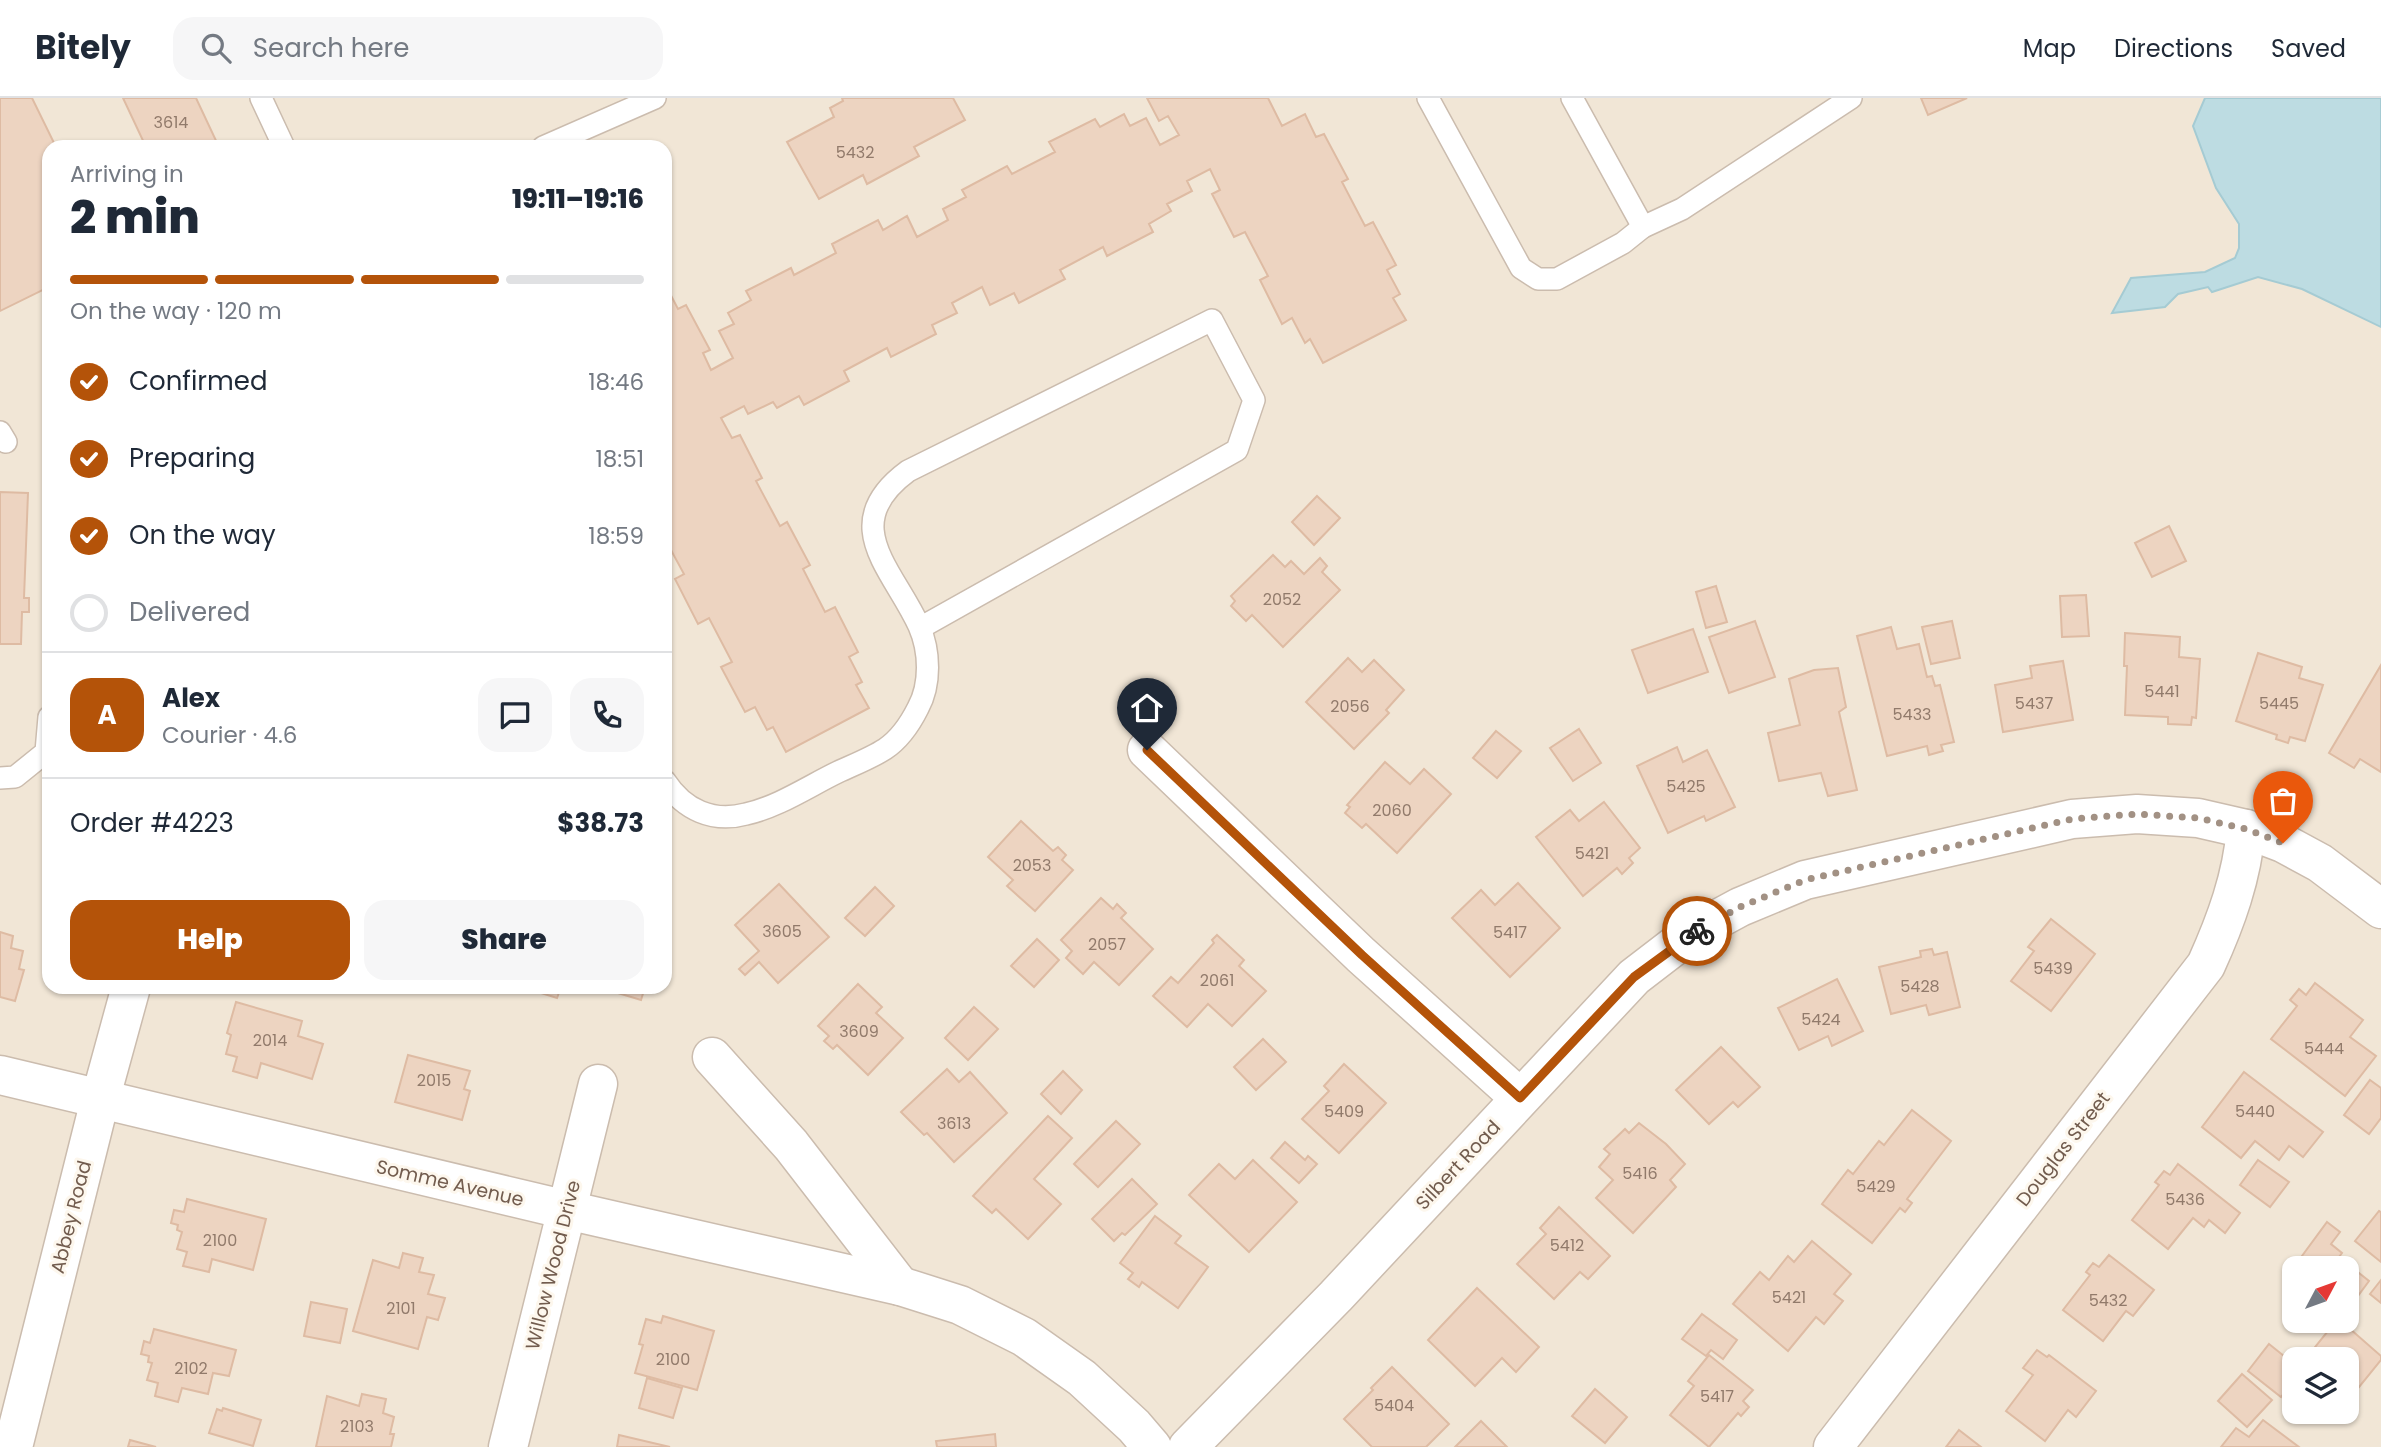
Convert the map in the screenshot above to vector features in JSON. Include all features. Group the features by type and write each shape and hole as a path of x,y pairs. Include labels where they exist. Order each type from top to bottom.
{"street":[{"path":"1147,750 1362,955 1520,1098"},
{"name":"Silbert Road","path":"1188,1447 1336,1296 1634,977 1690,934 1740,907 1805,880 2072,819 2137,814 2198,818 2246,829 2283,843 2320,863 2381,909"},
{"name":"Douglas Street","path":"1833,1447 2206,965 2234,894 2244,856 2246,829"},
{"name":"Abbey Road","path":"13,1447 129,994"},
{"path":"712,1057 791,1145 900,1286"},
{"name":"Somme Avenue","path":"0,1075 566,1210 900,1286 960,1305 1024,1337 1082,1378 1153,1447"},
{"name":"Willow Wood Drive","path":"508,1447 598,1084"}],"lane":[{"path":"261,98 281,140"},
{"path":"559,140 655,98"},
{"path":"1428,98 1521,268 1538,279 1558,279 1623,243 1643,227 1682,209 1851,98"},
{"path":"1572,98 1643,227"},
{"path":"672,791 678,800 700,813 731,818 756,812 886,749 909,726 924,698 929,667 920,628 876,549 873,524 880,499 891,483 908,471 1212,320 1254,400 1237,450 920,628"},
{"path":"0,778 15,777 42,755"}],"shaded area":[{"path":"0,98 2205,98 2193,126 2216,188 2239,224 2239,248 2235,258 2205,272 2131,278 2178,294 2208,287 2212,292 2258,277 2302,289 2381,327 2381,1447 0,1447"}],"water":[{"path":"2205,98 2381,98 2381,327 2302,289 2258,277 2212,292 2208,287 2178,294 2165,307 2112,313 2131,278 2205,272 2235,258 2239,248 2239,224 2216,188 2193,126"}],"building":[{"path":"0,98 32,98 53,140 42,140 42,290 0,311"},
{"path":"123,98 196,98 216,140 143,140"},
{"path":"842,98 953,98 965,120 914,147 919,156 867,184 863,175 819,199 787,142 834,117 830,108 843,101"},
{"path":"1147,98 1268,98 1282,126 1305,114 1316,137 1324,134 1348,179 1342,182 1365,226 1373,222 1396,265 1387,270 1400,294 1393,298 1406,320 1323,363 1310,339 1305,343 1292,318 1282,324 1260,280 1268,276 1245,232 1234,237 1212,194 1220,190 1210,169 1187,181 1192,191 1167,204 1171,211 1149,224 1153,232 1107,256 1103,247 1060,270 1065,279 1019,303 1014,293 990,305 982,287 952,303 957,313 932,325 936,334 891,357 887,348 844,371 849,381 804,405 799,396 777,408 773,402 748,414 744,406 721,418 732,438 740,435 762,478 756,481 780,526 787,522 810,565 803,569 825,612 835,607 858,652 849,657 862,682 856,685 869,708 786,752 773,727 767,730 755,707 745,712 721,667 732,662 709,618 698,624 675,579 684,574 672,552 672,297 678,309 686,305 710,350 703,353 711,370 733,358 719,331 734,324 728,313 751,300 746,291 791,268 794,275 836,253 832,244 878,220 883,230 907,216 917,237 948,220 943,209 966,197 962,190 1007,166 1012,174 1055,152 1049,142 1095,119 1100,127 1124,114 1130,126 1146,118 1160,145 1179,135 1168,116 1159,121"},
{"path":"1921,98 1967,98 1928,115"},
{"path":"0,492 28,493 24,598 29,598 29,612 22,612 21,644 0,644"},
{"path":"1317,496 1340,518 1314,545 1292,522"},
{"path":"2169,526 2186,561 2152,577 2135,543"},
{"path":"1273,555 1285,567 1291,561 1304,574 1320,558 1327,566 1322,572 1340,590 1283,647 1252,615 1246,621 1231,606 1235,601 1231,596"},
{"path":"1716,586 1727,622 1706,628 1696,592"},
{"path":"2086,595 2089,636 2062,637 2060,596"},
{"path":"1755,621 1775,677 1729,693 1709,637"},
{"path":"1952,621 1960,658 1931,664 1922,627"},
{"path":"1891,627 1897,649 1919,644 1927,677 1932,676 1935,686 1940,685 1954,742 1941,745 1943,751 1929,755 1927,746 1887,756 1857,636"},
{"path":"1693,629 1708,672 1648,693 1632,650"},
{"path":"2125,633 2180,637 2179,657 2200,659 2196,718 2192,717 2191,725 2168,724 2168,717 2125,715"},
{"path":"2258,653 2302,667 2299,678 2323,685 2305,741 2290,737 2288,743 2276,739 2277,735 2236,721"},
{"path":"1348,658 1362,672 1374,660 1404,690 1386,710 1389,713 1354,749 1306,702"},
{"path":"2063,661 2073,720 2003,732 1995,685 2032,678 2030,666"},
{"path":"2381,665 2381,772 2360,759 2354,768 2329,753"},
{"path":"1838,668 1846,707 1839,712 1857,790 1828,796 1821,773 1779,781 1768,733 1800,725 1789,679 1814,670"},
{"path":"1579,729 1601,763 1573,781 1550,748"},
{"path":"1496,731 1521,751 1497,778 1473,758"},
{"path":"1677,747 1683,762 1707,750 1735,807 1706,821 1704,816 1668,833 1637,766"},
{"path":"1385,762 1410,784 1424,769 1451,794 1397,853 1366,824 1362,828 1345,813 1350,807 1347,805"},
{"path":"1604,802 1640,848 1629,858 1633,863 1622,874 1617,868 1583,896 1536,837 1570,810 1579,821"},
{"path":"1021,821 1053,851 1058,847 1066,855 1062,860 1073,870 1035,911 1007,886 1013,880 988,857"},
{"path":"1518,883 1560,928 1510,977 1452,918 1481,890 1495,905"},
{"path":"779,884 829,937 778,983 759,962 745,975 739,969 759,951 735,925"},
{"path":"875,887 894,906 865,936 845,918"},
{"path":"1101,898 1113,909 1117,904 1126,913 1121,918 1153,949 1119,985 1094,962 1083,974 1066,958 1072,951 1061,940"},
{"path":"2051,919 2095,954 2051,1011 2011,981 2034,951 2028,947"},
{"path":"0,932 13,936 11,948 23,951 19,969 24,970 15,1001 0,997"},
{"path":"1217,935 1244,960 1239,966 1266,991 1232,1026 1208,1004 1187,1027 1153,996 1171,977 1178,983 1214,943 1212,940"},
{"path":"1037,939 1059,960 1034,987 1011,966"},
{"path":"1932,949 1934,955 1947,952 1960,1007 1929,1015 1926,1005 1891,1014 1879,967 1921,957 1920,951"},
{"path":"1837,979 1863,1031 1832,1046 1828,1036 1799,1050 1778,1008"},
{"path":"2315,983 2363,1020 2350,1037 2376,1056 2345,1096 2271,1039 2297,1006 2290,1000 2299,989 2306,995"},
{"path":"858,984 882,1007 876,1013 903,1038 868,1075 837,1045 833,1049 824,1041 829,1036 818,1026"},
{"path":"621,994 643,994 641,1000"},
{"path":"236,1002 302,1021 298,1036 323,1044 312,1079 261,1063 257,1078 233,1071 237,1057 226,1054 231,1035 227,1033"},
{"path":"974,1007 998,1029 968,1060 945,1038"},
{"path":"1263,1039 1286,1062 1256,1090 1234,1067"},
{"path":"1721,1047 1760,1087 1738,1107 1733,1102 1709,1124 1676,1090"},
{"path":"408,1055 470,1071 464,1089 470,1091 462,1120 395,1102"},
{"path":"1344,1064 1386,1103 1339,1153 1302,1119 1329,1091 1324,1086"},
{"path":"947,1069 959,1082 970,1072 1007,1113 954,1162 927,1133 924,1135 901,1112"},
{"path":"1063,1071 1082,1090 1061,1114 1041,1094"},
{"path":"2244,1072 2323,1132 2303,1157 2289,1146 2279,1160 2255,1141 2241,1158 2202,1127"},
{"path":"2370,1080 2381,1088 2381,1118 2369,1134 2344,1115"},
{"path":"1912,1110 1951,1141 1907,1199 1912,1203 1905,1212 1900,1208 1872,1243 1822,1204 1848,1170 1853,1174 1879,1141 1884,1145"},
{"path":"1048,1116 1072,1138 1034,1179 1061,1204 1028,1239 996,1209 992,1213 973,1196"},
{"path":"1116,1121 1140,1144 1098,1187 1074,1164"},
{"path":"1639,1123 1666,1144 1685,1164 1670,1180 1676,1187 1633,1233 1596,1198 1613,1180 1599,1167 1610,1154 1604,1149 1625,1129 1629,1133"},
{"path":"1285,1142 1305,1160 1308,1156 1317,1164 1299,1183 1271,1158"},
{"path":"1253,1160 1297,1202 1249,1252 1189,1195 1219,1164 1235,1179"},
{"path":"2258,1160 2289,1182 2270,1207 2240,1185"},
{"path":"2178,1164 2240,1213 2225,1233 2209,1220 2204,1227 2193,1218 2168,1249 2132,1220 2159,1185 2155,1182 2164,1171 2170,1175"},
{"path":"1132,1179 1157,1204 1125,1235 1122,1233 1114,1241 1092,1219"},
{"path":"187,1199 266,1219 253,1270 212,1259 209,1272 183,1266 187,1252 177,1249 182,1232 177,1230 178,1225 171,1223 174,1210 184,1212"},
{"path":"1559,1207 1610,1256 1588,1279 1580,1272 1554,1299 1517,1264 1546,1234 1540,1228"},
{"path":"2379,1211 2381,1212 2381,1262 2355,1241"},
{"path":"1155,1216 1181,1236 1175,1243 1208,1267 1178,1308 1142,1282 1139,1287 1128,1279 1133,1273 1120,1263"},
{"path":"2327,1222 2340,1232 2331,1244 2342,1253 2340,1256 2302,1256"},
{"path":"1812,1241 1851,1274 1834,1294 1843,1301 1824,1324 1816,1317 1788,1351 1733,1304 1760,1272 1769,1280 1788,1256 1794,1262"},
{"path":"403,1253 423,1258 419,1272 434,1275 428,1294 445,1298 438,1320 427,1317 418,1349 353,1331 373,1260 399,1268"},
{"path":"2109,1255 2154,1290 2133,1316 2126,1311 2103,1341 2063,1310 2090,1275 2086,1272 2093,1263 2099,1267"},
{"path":"2359,1273 2369,1281 2359,1295"},
{"path":"2381,1280 2381,1303 2370,1294"},
{"path":"1477,1288 1539,1347 1516,1372 1502,1358 1475,1386 1428,1340"},
{"path":"311,1302 347,1309 340,1343 304,1336"},
{"path":"1702,1314 1737,1340 1723,1359 1711,1350 1706,1356 1682,1339"},
{"path":"663,1316 714,1331 697,1390 635,1373 643,1345 639,1344 646,1319 661,1323"},
{"path":"154,1329 236,1350 229,1376 213,1373 208,1394 182,1388 178,1402 155,1396 158,1383 147,1380 152,1363 148,1362 149,1356 141,1354 144,1341 150,1343"},
{"path":"2326,1334 2356,1334 2381,1356 2381,1360 2359,1387 2359,1347 2315,1347"},
{"path":"2269,1344 2282,1354 2282,1396 2281,1397 2248,1371"},
{"path":"2037,1350 2047,1357 2049,1355 2096,1391 2076,1417 2068,1410 2045,1441 2006,1411 2033,1375 2023,1368"},
{"path":"1709,1355 1753,1390 1743,1401 1749,1407 1741,1416 1738,1413 1709,1447 1670,1415 1694,1386 1688,1381"},
{"path":"1392,1367 1449,1424 1426,1447 1372,1447 1344,1419"},
{"path":"2242,1374 2272,1400 2247,1427 2218,1401"},
{"path":"647,1378 682,1388 673,1418 639,1408"},
{"path":"1595,1389 1627,1417 1605,1443 1572,1416"},
{"path":"362,1394 386,1399 383,1413 394,1417 390,1434 394,1434 391,1447 316,1447 327,1396 359,1406"},
{"path":"223,1408 261,1420 253,1446 209,1433 217,1409 222,1411"},
{"path":"2263,1420 2299,1447 2221,1447 2236,1428 2249,1437"},
{"path":"1481,1421 1507,1447 1455,1447"},
{"path":"1959,1430 1981,1447 1946,1447"},
{"path":"995,1434 996,1447 937,1447 936,1441"},
{"path":"619,1435 670,1447 617,1447"},
{"path":"130,1440 156,1447 128,1447"}],"way so far":[{"path":"1697,931 1740,907 1805,880 2072,819 2137,814 2198,818 2246,829 2283,843"}],"route":[{"path":"1147,750 1362,955 1520,1098 1634,977 1697,931"}]}
